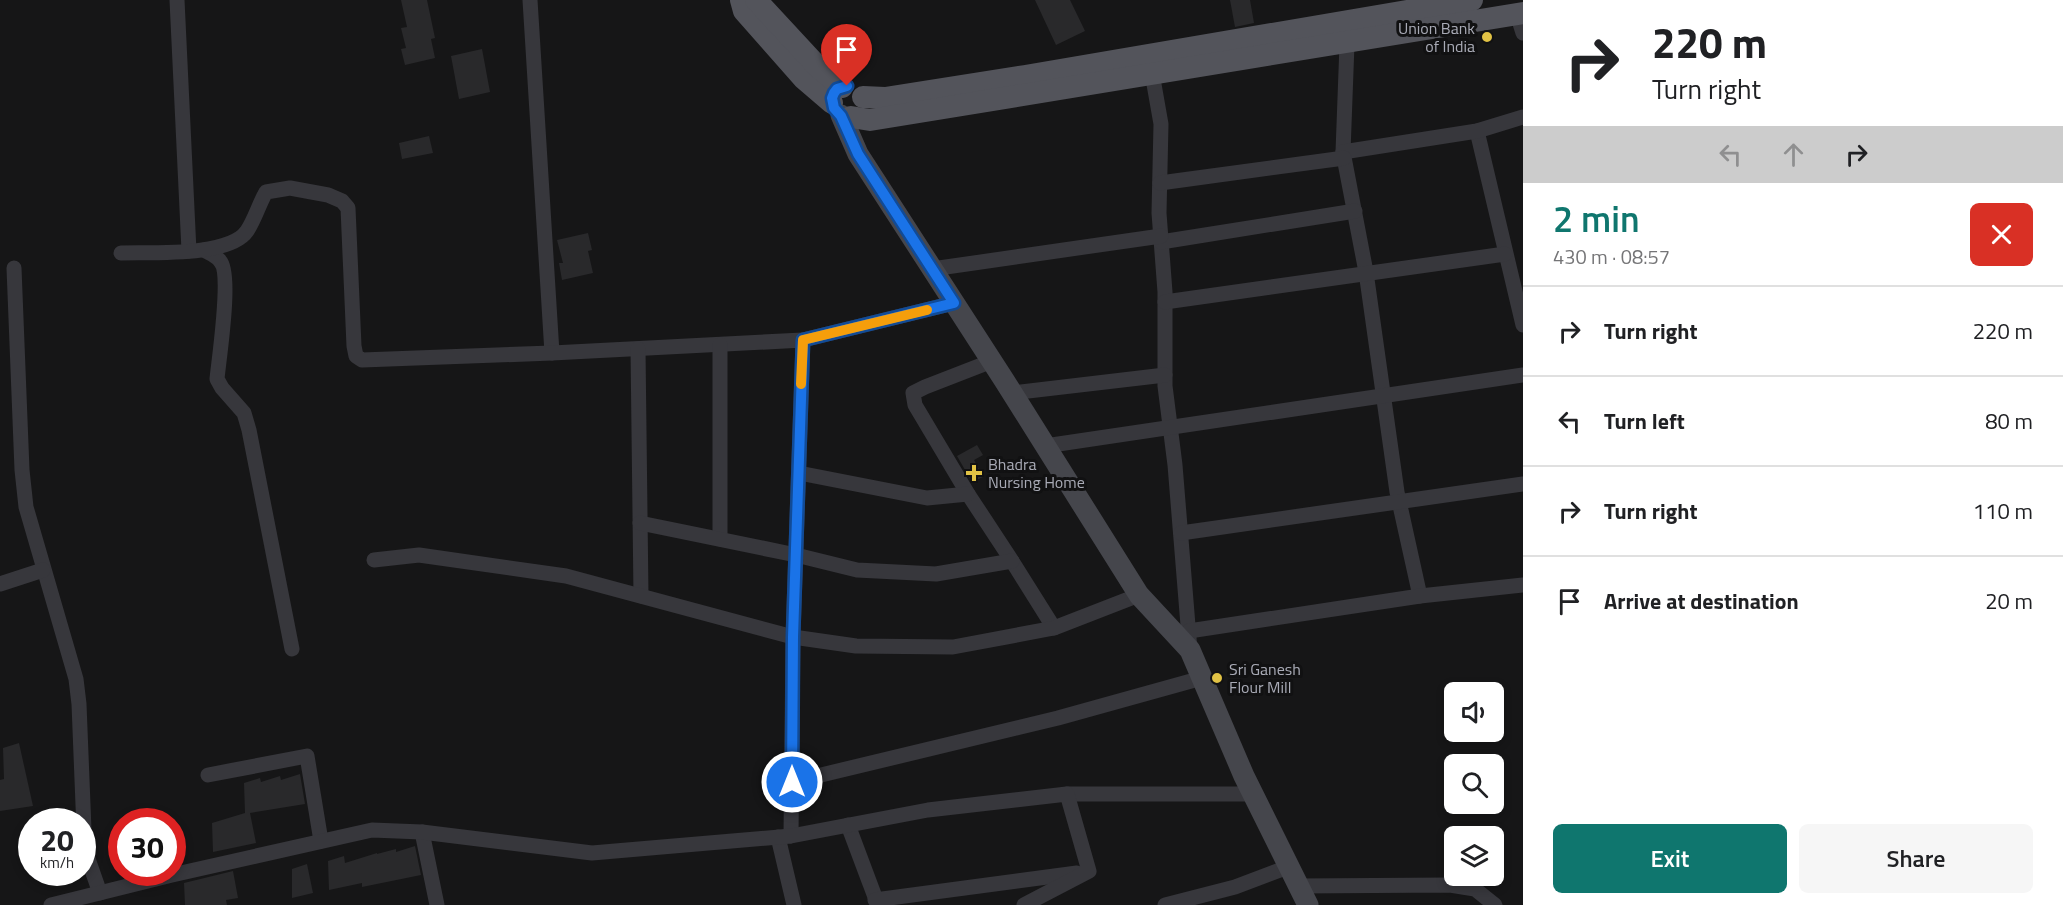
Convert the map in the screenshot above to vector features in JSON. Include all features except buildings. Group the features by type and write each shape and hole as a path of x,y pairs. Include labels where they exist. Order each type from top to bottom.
{"main road":[{"path":"741,0 744,12 804,79 841,106 870,120 1152,73 1521,20"},
{"path":"756,0 819,68 841,106 860,112 863,97 885,98 1025,76 1472,0"}],"street":[{"path":"177,0 196,250"},
{"path":"530,0 552,353"},
{"path":"1344,21 1347,44 1343,155 1366,272 1399,502 1420,596"},
{"path":"1152,73 1161,124 1159,213 1165,302 1165,375 1190,640 1202,678 1252,794 1308,905"},
{"path":"841,106 858,154 1139,595 1190,640"},
{"path":"1160,183 1343,155 1477,131 1523,117"},
{"path":"1477,131 1523,325"},
{"path":"121,253 196,250 226,246 239,240 248,231 266,192 291,188 328,195 342,201 348,208 354,346 356,356 362,360 803,340 954,303"},
{"path":"932,269 1354,212"},
{"path":"196,250 221,261 225,271 226,293 218,379 222,388 244,413 249,430 292,649"},
{"path":"1165,302 1505,254"},
{"path":"14,268 22,470 26,507 76,679 84,830 87,856 99,893"},
{"path":"794,905 785,836 792,782 793,637 803,340"},
{"path":"720,345 720,539"},
{"path":"638,349 642,596"},
{"path":"992,361 913,393 915,405 968,494 1054,628"},
{"path":"1012,393 1165,375"},
{"path":"1045,446 1523,375"},
{"path":"799,473 927,498 968,494"},
{"path":"1181,533 1523,484"},
{"path":"640,523 857,570 936,574 1012,561"},
{"path":"374,560 419,555 566,576 793,637 856,646 953,647 1054,628 1139,595"},
{"path":"0,584 44,570"},
{"path":"1190,640 1420,596 1523,585"},
{"path":"792,782 1058,718 1202,678"},
{"path":"208,775 307,756 321,841"},
{"path":"51,905 172,874 372,830 422,832 592,853 785,836 928,810 1067,794 1252,794"},
{"path":"1067,794 1089,871"},
{"path":"848,825 877,903 1089,871"},
{"path":"422,832 437,905"},
{"path":"1024,905 1089,871"},
{"path":"1165,905 1236,886 1293,877 1450,885 1475,889 1495,905"}],"slow traffic":[{"path":"801,384 803,340 927,310"}],"place":[{"name":"Union Bank of India","path":"1487,37"},
{"name":"Bhadra Nursing Home","path":"974,473"},
{"name":"Sri Ganesh Flour Mill","path":"1217,678"}],"route":[{"path":"792,782 793,637 803,340 954,303 858,154 841,116 832,104 832,98 837,89 847,86"}]}
